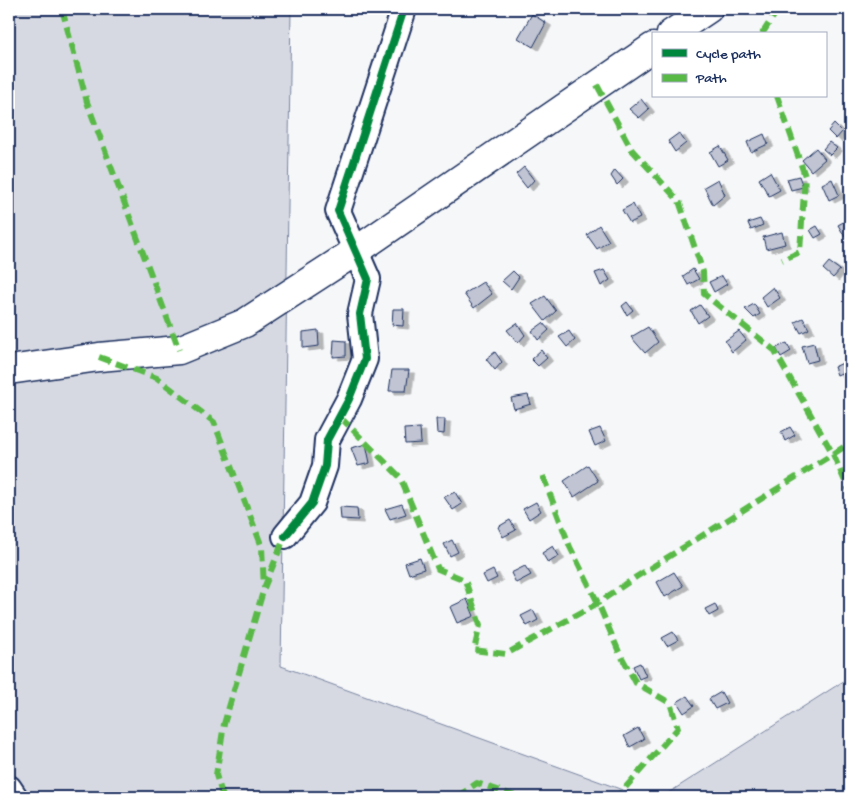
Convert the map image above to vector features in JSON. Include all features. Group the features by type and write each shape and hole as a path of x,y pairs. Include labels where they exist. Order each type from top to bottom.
{"main road":[{"path":"674,32 708,9"},
{"path":"9,370 99,357 179,350 245,322 356,251 652,47"}],"street":[{"path":"285,536 312,503 326,466 327,440 349,399 365,359 360,314 368,279 338,211 404,9"},
{"path":"9,788 15,797"}],"shaded area":[{"path":"9,9 291,9 281,666 642,797 9,797"},
{"path":"850,677 850,797 662,797"}],"building":[{"path":"532,14 546,23 533,47 518,38"},
{"path":"641,99 649,109 639,118 629,109"},
{"path":"834,124 842,132 836,139 828,131"},
{"path":"679,133 686,143 675,152 668,141"},
{"path":"764,134 768,144 751,152 747,142"},
{"path":"829,142 837,148 830,155 823,149"},
{"path":"720,146 728,160 718,166 710,152"},
{"path":"816,148 825,159 811,171 802,160"},
{"path":"524,167 534,180 527,188 516,174"},
{"path":"615,170 623,179 617,185 611,176"},
{"path":"770,172 780,190 769,196 759,179"},
{"path":"799,176 803,187 791,190 787,179"},
{"path":"718,179 725,195 713,205 704,187"},
{"path":"832,179 839,195 829,200 822,184"},
{"path":"633,204 640,218 630,223 622,210"},
{"path":"760,219 763,225 751,230 748,223"},
{"path":"847,220 850,226 850,234 845,237 838,225"},
{"path":"599,225 609,241 597,249 587,235"},
{"path":"817,226 822,234 815,238 810,230"},
{"path":"782,232 785,244 766,249 763,237"},
{"path":"829,262 840,270 833,278 823,269"},
{"path":"693,269 699,279 688,285 683,276"},
{"path":"604,270 610,280 601,286 595,273"},
{"path":"513,271 519,277 511,289 502,281"},
{"path":"722,276 727,284 714,292 709,282"},
{"path":"483,282 492,294 474,308 464,294"},
{"path":"773,287 780,298 767,307 761,297"},
{"path":"545,296 556,311 545,321 532,304"},
{"path":"627,302 633,310 627,315 622,306"},
{"path":"754,304 760,314 754,318 745,309"},
{"path":"700,305 708,316 698,323 691,311"},
{"path":"393,309 404,309 403,326 392,325"},
{"path":"803,318 809,329 801,333 795,322"},
{"path":"517,323 525,335 518,343 507,330"},
{"path":"543,323 549,330 538,340 532,331"},
{"path":"648,327 658,342 645,353 631,337"},
{"path":"318,330 319,346 303,348 303,332"},
{"path":"569,331 575,340 567,347 559,337"},
{"path":"739,331 746,340 732,352 725,341"},
{"path":"334,340 346,341 346,356 333,357"},
{"path":"787,343 791,351 781,357 776,348"},
{"path":"814,343 818,360 807,363 802,346"},
{"path":"541,350 547,358 538,366 531,359"},
{"path":"495,352 502,362 495,370 486,359"},
{"path":"845,362 848,370 837,375 834,367"},
{"path":"392,370 409,370 406,391 389,391"},
{"path":"528,395 531,404 514,409 511,398"},
{"path":"436,419 445,419 444,434 437,433"},
{"path":"790,427 795,435 785,441 781,432"},
{"path":"420,428 421,443 405,444 404,429"},
{"path":"600,428 606,441 595,446 589,432"},
{"path":"366,444 370,463 358,466 351,448"},
{"path":"588,465 598,481 574,497 564,481"},
{"path":"455,492 462,504 453,510 444,497"},
{"path":"536,502 541,511 529,519 523,509"},
{"path":"402,504 406,514 390,519 385,509"},
{"path":"340,507 357,508 358,520 341,519"},
{"path":"510,520 516,530 503,537 498,527"},
{"path":"452,540 458,552 450,556 444,544"},
{"path":"553,546 559,556 548,563 542,553"},
{"path":"420,558 424,569 409,574 405,563"},
{"path":"525,566 531,575 516,583 511,573"},
{"path":"493,570 497,578 487,583 483,575"},
{"path":"674,572 683,586 665,597 657,582"},
{"path":"467,599 474,616 457,623 450,607"},
{"path":"715,604 718,611 709,616 705,609"},
{"path":"533,610 538,620 527,626 521,616"},
{"path":"673,632 678,640 667,646 662,638"},
{"path":"640,663 646,676 639,679 633,666"},
{"path":"721,692 727,703 715,709 709,699"},
{"path":"687,696 694,706 684,713 677,702"},
{"path":"638,728 644,739 630,747 624,736"}],"marked path":[{"path":"62,9 87,102 179,350"},
{"path":"763,32 777,11 776,9"},
{"path":"597,85 632,150 679,201 703,272 704,294 774,350 833,454 850,443"},
{"path":"778,98 805,176 800,252 782,260"},
{"path":"99,357 157,378 214,422 262,547 264,588"},
{"path":"340,417 400,477 438,569 465,580 480,625 474,650 506,654 598,603 636,577 833,454 850,493"},
{"path":"543,476 570,547 598,603 619,652 636,683 670,703 678,728 617,797"},
{"path":"223,797 216,775 224,724 264,588 285,536"},
{"path":"457,797 477,783 518,797"}],"cycle path":[{"path":"285,536 312,503 325,466 327,440 349,399 365,359 360,314 368,279 338,211 404,9"}]}
